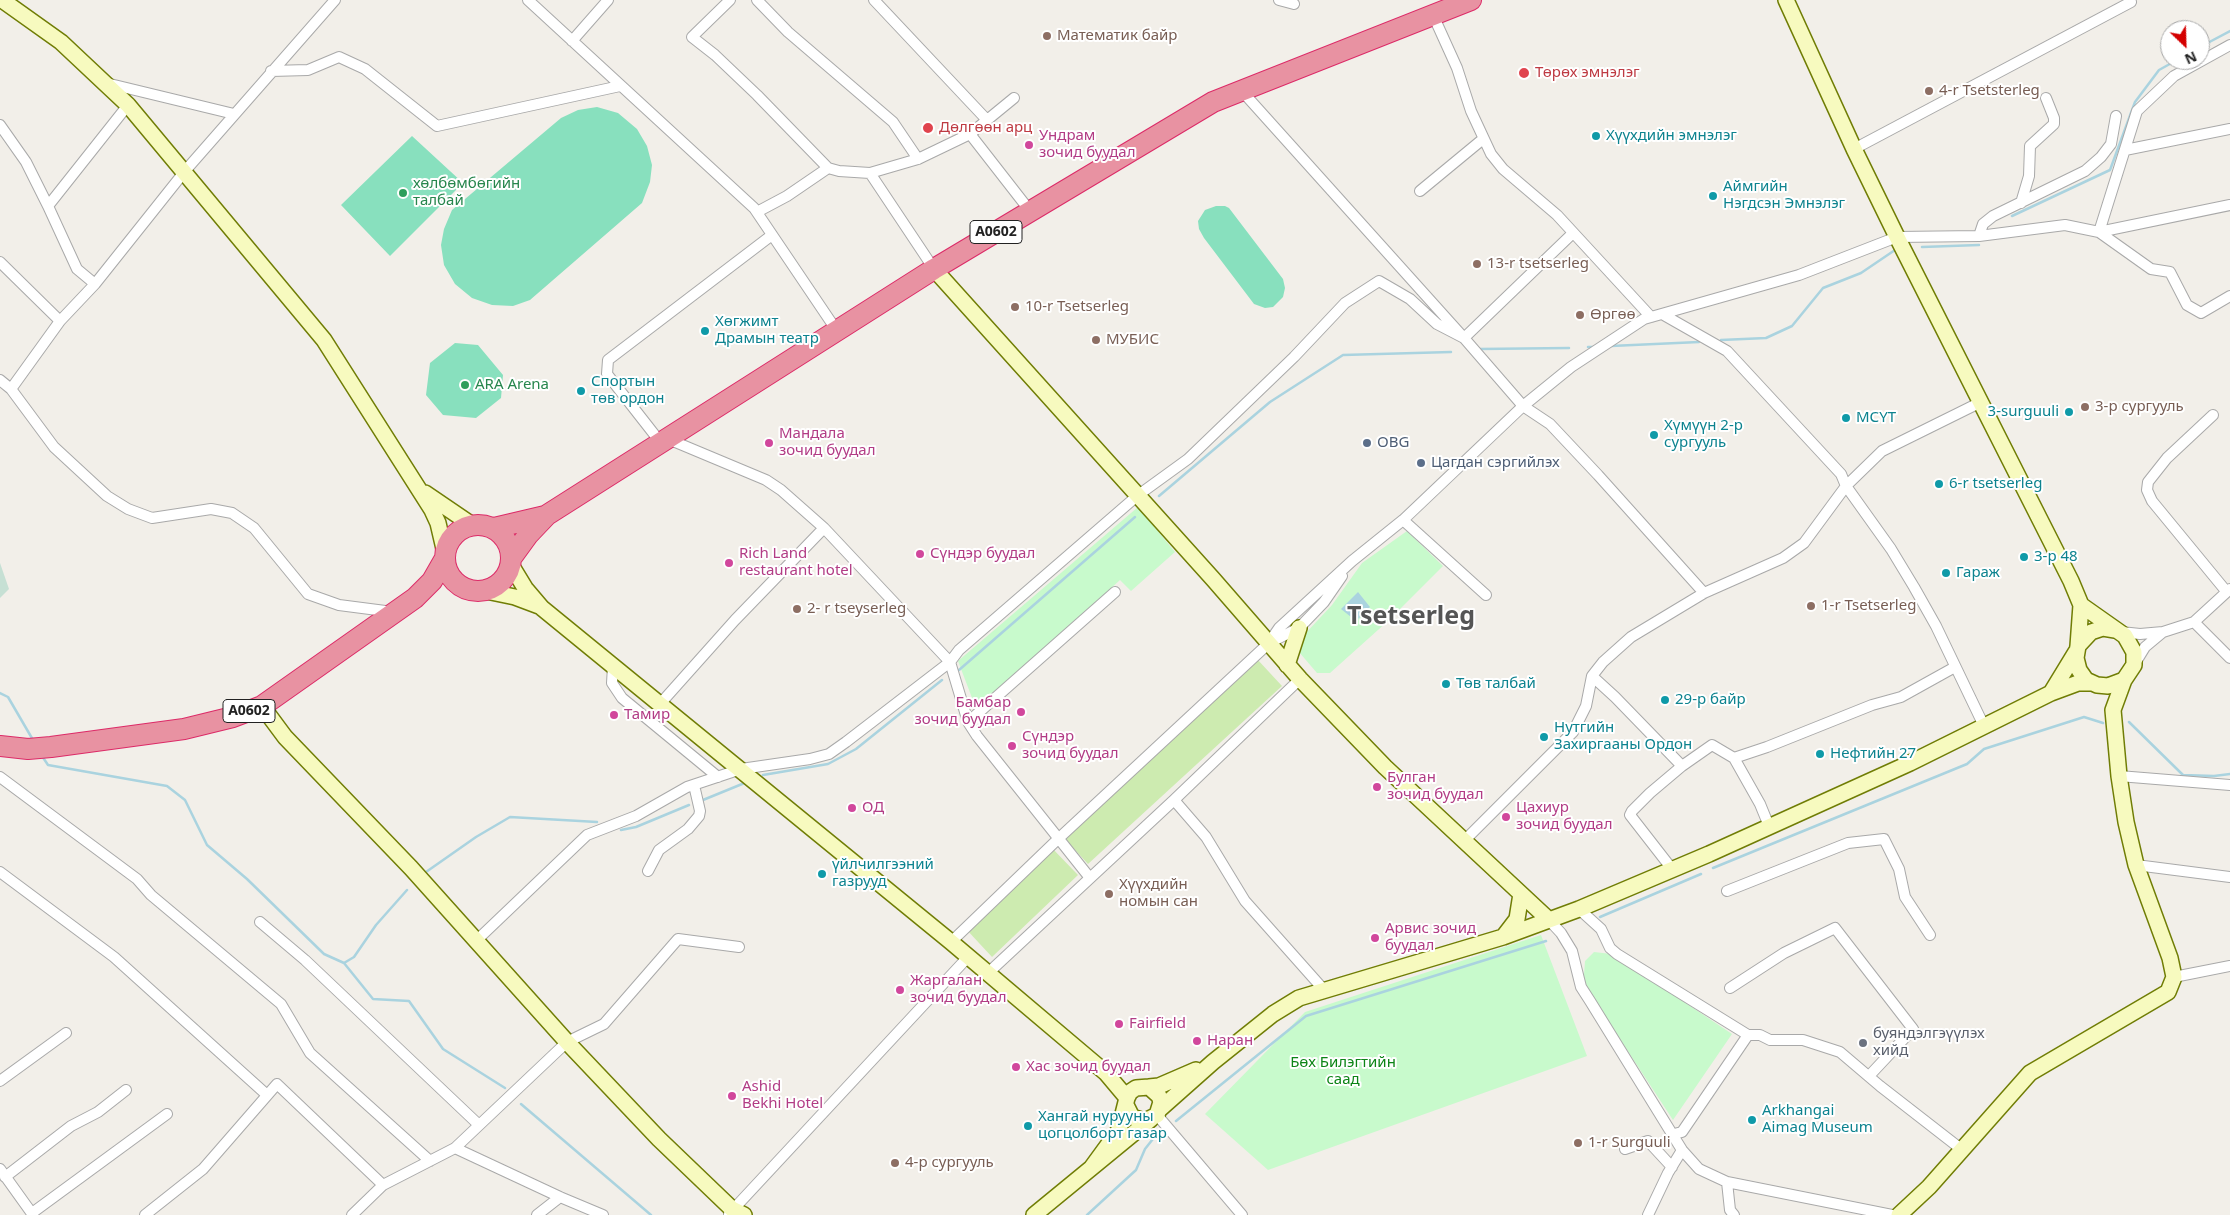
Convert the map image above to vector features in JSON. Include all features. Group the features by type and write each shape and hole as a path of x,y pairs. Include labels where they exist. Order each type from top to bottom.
{"highway":[{"name":"A0602","path":"415,598 438,590 462,588 474,591 486,590 502,582 511,561 528,535 547,515 934,269 1212,102 1471,0"},
{"name":"A0602","path":"0,746 28,749 51,747 184,730 233,717 262,706 415,598 432,580 445,557 454,534 462,528 482,524 494,528 547,515"},
{"path":"494,528 503,536 509,546 511,561"},
{"path":"445,557 450,576 462,588"}],"street":[{"path":"2,0 61,42 128,105 324,340 438,523 445,557"},
{"path":"11,389 60,321 95,284 185,171 335,0"},
{"path":"528,0 757,212 837,331"},
{"path":"572,41 608,0"},
{"path":"730,0 692,37 715,55 757,95 828,168 839,171 870,173 918,159 970,134 1014,98"},
{"path":"757,0 788,32 893,122 918,159"},
{"path":"874,0 987,120"},
{"path":"1279,0 1294,4"},
{"path":"1786,0 1854,149 1982,402 2081,605 2118,631 2132,646 2134,665"},
{"path":"1854,149 2132,2"},
{"path":"1433,14 1457,68 1471,111 1491,154 1503,169 1556,215 1652,317"},
{"path":"2098,232 2136,110 2174,76 2230,45"},
{"path":"271,71 308,70 339,57 365,69 437,126 620,86"},
{"path":"106,83 234,114"},
{"path":"1241,90 1523,406 1550,424 1704,593"},
{"path":"2021,202 2029,176 2030,146 2054,124 2054,118 2046,98"},
{"path":"48,206 128,105"},
{"path":"1979,236 1983,224 1993,216 2084,171 2101,157 2111,144 2116,116"},
{"path":"0,125 26,162 77,269 95,284"},
{"path":"2125,150 2230,129"},
{"path":"970,134 1030,211"},
{"path":"1420,191 1483,139"},
{"path":"757,212 787,196 828,168"},
{"path":"870,173 934,269 1137,496 1214,579 1287,665 1385,767 1465,840 1561,933 1572,951 1581,987 1585,994 1674,1134 1682,1150 1698,1169 1727,1182 1892,1215"},
{"path":"2098,232 2230,205"},
{"path":"951,942 1058,839 1268,644 1279,628 1352,561 1403,520 1523,406 1571,367 1644,319 1799,274 1897,237 1979,236 2065,225 2098,232 2151,269 2170,272 2187,305 2201,313 2230,296"},
{"path":"1464,338 1573,233"},
{"path":"772,236 608,360 608,374 665,441 766,480 781,490 824,528 950,662 968,722 1090,878"},
{"path":"0,262 60,321"},
{"path":"477,940 587,835 636,816 694,785 741,769 810,759 829,754 950,662 966,644 1137,496 1188,459 1294,357 1345,303 1379,281 1410,300 1437,324 1464,338"},
{"path":"1662,314 1727,351 1841,474 1846,486 1914,587 1984,726"},
{"path":"0,380 11,389 54,447 107,496 128,509 152,518 211,509 232,513 254,528 308,594 339,605 395,612"},
{"path":"1465,840 1573,732 1586,706 1592,676 1603,662 1631,637 1704,593 1783,558 1804,543 1846,486 1882,451 1982,402"},
{"path":"2051,693 2086,636 2096,630 2140,634 2163,632 2194,622 2228,590 2152,501 2147,490 2148,482 2167,458 2213,415"},
{"path":"415,484 436,502 472,525"},
{"path":"1403,520 1486,595"},
{"path":"660,704 735,620 824,528"},
{"path":"511,561 525,588 542,608 951,942 1106,1073 1127,1102 1128,1112 1138,1120 1156,1114"},
{"path":"1268,644 1299,628 1324,602 1352,561"},
{"path":"486,590 515,597 542,608"},
{"path":"968,722 1114,592"},
{"path":"2081,605 2077,649 2079,670 2094,684 2113,710"},
{"path":"2194,622 2230,658"},
{"path":"1287,665 1299,628"},
{"path":"1899,1215 1929,1187 2030,1073 2168,992 2174,977 2170,958 2136,865 2126,822 2119,776 2113,710 2124,680 2145,647 2163,632"},
{"path":"613,666 612,683 622,698 718,777"},
{"path":"1734,758 1767,747 1872,705 1900,698 1955,667"},
{"path":"1592,676 1682,766"},
{"path":"987,974 1174,800 1300,679"},
{"path":"1034,1215 1156,1114 1214,1062 1272,1014 1299,998 1503,936 1579,909 1910,763 2051,693 2078,683 2108,686 2124,680"},
{"path":"262,706 285,738 411,868 567,1042 659,1139 735,1213 968,957"},
{"path":"1672,869 1630,815 1650,793 1682,766 1712,745 1734,758 1770,826"},
{"path":"2119,776 2230,785"},
{"path":"0,777 137,879 151,895 280,1004 310,1053 430,1161"},
{"path":"648,871 659,850 688,828 699,816 700,811 694,785"},
{"path":"1174,800 1206,837 1246,901 1324,990"},
{"path":"1727,891 1848,843 1884,839 1899,869 1905,897 1930,935"},
{"path":"2136,865 2230,876"},
{"path":"0,872 114,957 267,1095"},
{"path":"1503,936 1517,919 1521,894"},
{"path":"1579,909 1601,929 1610,948 1617,954 1748,1035 1760,1035 1770,1040 1804,1040 1840,1052 1961,1149"},
{"path":"260,922 305,960 479,1125"},
{"path":"1730,988 1784,953 1835,928 1913,1029 1869,1076"},
{"path":"352,1215 383,1185 455,1148 567,1042 604,1024 678,939 739,946"},
{"path":"2174,977 2230,966"},
{"path":"0,1081 66,1033"},
{"path":"1674,1134 1682,1132 1748,1035"},
{"path":"1092,1166 1119,1130 1130,1092 1172,1082 1214,1062"},
{"path":"1106,1073 1146,1087 1159,1096 1156,1114 1242,1215"},
{"path":"145,1215 203,1169 277,1084 383,1185"},
{"path":"126,1090 98,1112 72,1126 3,1173 33,1214 168,1114"},
{"path":"1625,1148 1648,1141 1672,1167"},
{"path":"455,1148 599,1214"},
{"path":"1648,1215 1682,1150"},
{"path":"1727,1182 1730,1210 1734,1215"},
{"path":"537,1215 560,1197"}],"green space":[{"path":"597,107 618,113 637,129 647,146 652,165 650,182 642,203 530,300 513,306 492,305 472,298 455,284 444,265 441,245 444,229 452,210 561,118 578,110"},
{"name":"хөлбөмбөгийн талбай","path":"412,136 463,183 390,256 341,205"},
{"path":"1216,206 1229,208 1283,279 1285,288 1283,297 1273,307 1265,308 1254,304 1204,238 1199,229 1198,221 1205,210"},
{"name":"ARA Arena","path":"455,343 478,345 503,375 501,398 476,418 443,415 426,395 430,363"},
{"path":"1138,507 1175,552 1131,591 1120,580 977,711 958,661"},
{"path":"1407,531 1443,566 1388,621 1330,673 1317,673 1299,652 1303,636 1332,605 1362,563"},
{"path":"0,563 9,589 0,598"},
{"path":"1257,659 1282,686 1088,864 1063,837"},
{"path":"1051,847 1078,875 992,957 966,929"},
{"name":"Бөх Билэгтийн саад","path":"1541,935 1587,1056 1268,1170 1205,1114 1305,1012"},
{"path":"1594,952 1620,955 1623,961 1732,1034 1673,1120 1587,989 1583,988 1585,961"}],"water":[{"path":"1358,592 1370,607 1356,621 1341,609"}],"waterway":[{"path":"2210,42 2230,31"},
{"path":"2012,216 2110,170 2135,102 2160,69"},
{"path":"1922,247 1979,245"},
{"path":"1721,340 1766,338 1792,326 1823,288 1861,273 1895,250"},
{"path":"1611,346 1699,342"},
{"path":"1588,347 1595,347"},
{"path":"1479,349 1569,348"},
{"path":"1159,496 1270,402 1343,355 1451,352"},
{"path":"959,670 1135,517"},
{"path":"763,775 828,764 856,749 942,680"},
{"path":"0,693 8,697 33,740"},
{"path":"1713,868 1967,764 1984,749 2084,717 2103,723"},
{"path":"2129,722 2183,775 2214,776 2230,774"},
{"path":"42,756 48,765 167,786 185,800 207,845 247,879 324,954 344,963 373,999 409,1001 443,1049 505,1088"},
{"path":"703,800 747,782"},
{"path":"621,830 636,827 689,805"},
{"path":"426,872 476,837 510,817 597,822"},
{"path":"1600,917 1701,874"},
{"path":"344,963 354,957 376,925 407,890"},
{"path":"1176,1121 1306,1016 1546,941"},
{"path":"521,1104 651,1215"},
{"path":"1087,1215 1136,1170 1145,1149 1160,1130"}],"place":[{"name":"Математик байр","path":"1047,36"},
{"name":"Төрөх эмнэлэг","path":"1524,73"},
{"name":"4-r Tsetsterleg","path":"1929,91"},
{"name":"Дөлгөөн арц","path":"928,128"},
{"name":"Хүүхдийн эмнэлэг","path":"1596,136"},
{"name":"Ундрам зочид буудал","path":"1029,145"},
{"name":"хөлбөмбөгийн талбай","path":"403,193"},
{"name":"Аймгийн Нэгдсэн Эмнэлэг","path":"1713,196"},
{"name":"13-r tsetserleg","path":"1477,264"},
{"name":"10-r Tsetserleg","path":"1015,307"},
{"name":"Өргөө","path":"1580,315"},
{"name":"Хөгжимт Драмын театр","path":"705,331"},
{"name":"МУБИС","path":"1096,340"},
{"name":"ARA Arena","path":"465,385"},
{"name":"Спортын төв ордон","path":"581,391"},
{"name":"3-р сургууль","path":"2085,407"},
{"name":"3-surguuli","path":"2069,412"},
{"name":"МСҮТ","path":"1846,418"},
{"name":"Хүмүүн 2-р сургууль","path":"1654,435"},
{"name":"Мандала зочид буудал","path":"769,443"},
{"name":"OBG","path":"1367,443"},
{"name":"Цагдан сэргийлэх","path":"1421,463"},
{"name":"6-r tsetserleg","path":"1939,484"},
{"name":"Сүндэр буудал","path":"920,554"},
{"name":"3-р 48","path":"2024,557"},
{"name":"Rich Land restaurant hotel","path":"729,563"},
{"name":"Гараж","path":"1946,573"},
{"name":"1-r Tsetserleg","path":"1811,606"},
{"name":"2- r tseyserleg","path":"797,609"},
{"name":"Төв талбай","path":"1446,684"},
{"name":"29-р байр","path":"1665,700"},
{"name":"Бамбар зочид буудал","path":"1021,712"},
{"name":"Тамир","path":"614,715"},
{"name":"Нутгийн Захиргааны Ордон","path":"1544,737"},
{"name":"Сүндэр зочид буудал","path":"1012,746"},
{"name":"Нефтийн 27","path":"1820,754"},
{"name":"Булган зочид буудал","path":"1377,787"},
{"name":"ОД","path":"852,808"},
{"name":"Цахиур зочид буудал","path":"1506,817"},
{"name":"үйлчилгээний газрууд","path":"822,874"},
{"name":"Хүүхдийн номын сан","path":"1109,894"},
{"name":"Арвис зочид буудал","path":"1375,938"},
{"name":"Жаргалан зочид буудал","path":"900,990"},
{"name":"Fairfield","path":"1119,1024"},
{"name":"Наран","path":"1197,1041"},
{"name":"буяндэлгэүүлэх хийд","path":"1863,1043"},
{"name":"Хас зочид буудал","path":"1016,1067"},
{"name":"Ashid Bekhi Hotel","path":"732,1096"},
{"name":"Arkhangai Aimag Museum","path":"1752,1120"},
{"name":"Хангай нурууны цогцолборт газар","path":"1028,1126"},
{"name":"1-r Surguuli","path":"1578,1143"},
{"name":"4-р сургууль","path":"895,1163"}],"district":[{"name":"Tsetserleg","path":"1411,617"}]}
